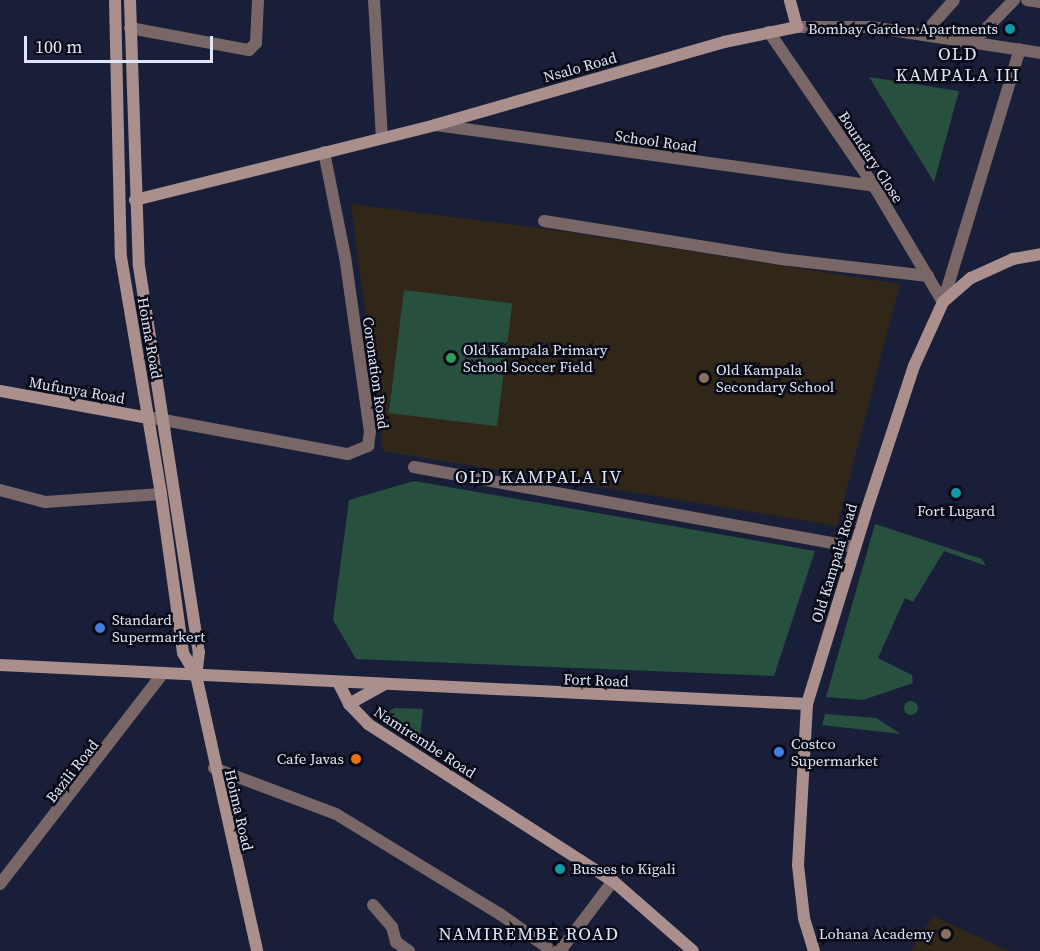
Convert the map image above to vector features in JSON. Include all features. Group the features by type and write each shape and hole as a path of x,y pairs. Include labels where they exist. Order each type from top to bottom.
{"main road":[{"name":"Hoima Road","path":"115,0 121,257 155,418 199,652 196,675 214,768 257,951"},
{"name":"Hoima Road","path":"130,0 139,266 161,494 183,653 196,675"},
{"path":"790,0 797,27"},
{"name":"Nsalo Road","path":"135,200 435,125 769,32 797,27"},
{"name":"Old Kampala Road","path":"814,951 804,918 798,865 807,704 855,547 914,366 943,302 971,279 1013,260 1040,254"},
{"name":"Mufunya Road","path":"0,391 155,418"},
{"path":"0,665 338,682"},
{"name":"Fort Road","path":"338,682 807,704"},
{"name":"Namirembe Road","path":"338,682 349,704 368,724 613,881 693,951"},
{"path":"349,704 384,685"}],"street":[{"path":"130,28 249,50 256,43 258,0"},
{"path":"374,0 382,138"},
{"path":"924,34 954,0"},
{"path":"973,42 1014,0"},
{"path":"1027,0 1040,2"},
{"name":"Nsalo Road","path":"797,27 871,27 1040,53"},
{"name":"Boundary Close","path":"769,32 874,186 943,302"},
{"path":"943,302 1020,50"},
{"name":"School Road","path":"435,125 874,186"},
{"name":"Coronation Road","path":"155,418 348,454 368,446 370,432 345,257 324,152"},
{"path":"544,221 781,259 928,276"},
{"path":"0,384 0,391"},
{"path":"414,467 855,547"},
{"path":"0,490 45,502 161,494"},
{"name":"Bazili Road","path":"0,884 163,673"},
{"path":"214,768 336,814 500,914 552,951"},
{"path":"560,951 613,881"},
{"path":"373,905 392,927 396,942 409,951"}],"shaded area":[{"name":"Old Kampala Secondary School","path":"351,204 555,230 900,284 837,526 383,451"},
{"name":"Lohana Academy","path":"933,916 1009,951 910,951"}],"green space":[{"path":"869,77 959,91 934,182"},
{"name":"Old Kampala Primary School Soccer Field","path":"404,290 512,303 497,426 389,413"},
{"path":"414,481 815,551 774,676 356,659 333,620 349,500"},
{"path":"875,524 982,559 986,566 944,551 913,602 905,598 878,658 912,675 913,683 863,700 826,697"},
{"path":"908,701 914,701 918,708 914,715 908,715 904,711 904,705"},
{"path":"395,708 423,709 420,737 382,714"},
{"path":"825,714 876,718 901,734 822,725"}],"place":[{"name":"Bombay Garden Apartments","path":"1010,29"},
{"name":"Old Kampala Primary School Soccer Field","path":"451,358"},
{"name":"Old Kampala Secondary School","path":"704,378"},
{"name":"Fort Lugard","path":"956,493"},
{"name":"Standard Supermarkert","path":"100,628"},
{"name":"Costco Supermarket","path":"779,752"},
{"name":"Cafe Javas","path":"356,759"},
{"name":"Busses to Kigali","path":"560,869"},
{"name":"Lohana Academy","path":"946,934"}],"district":[{"name":"OLD KAMPALA III","path":"958,65"},
{"name":"OLD KAMPALA IV","path":"539,477"},
{"name":"NAMIREMBE ROAD","path":"529,934"}]}
